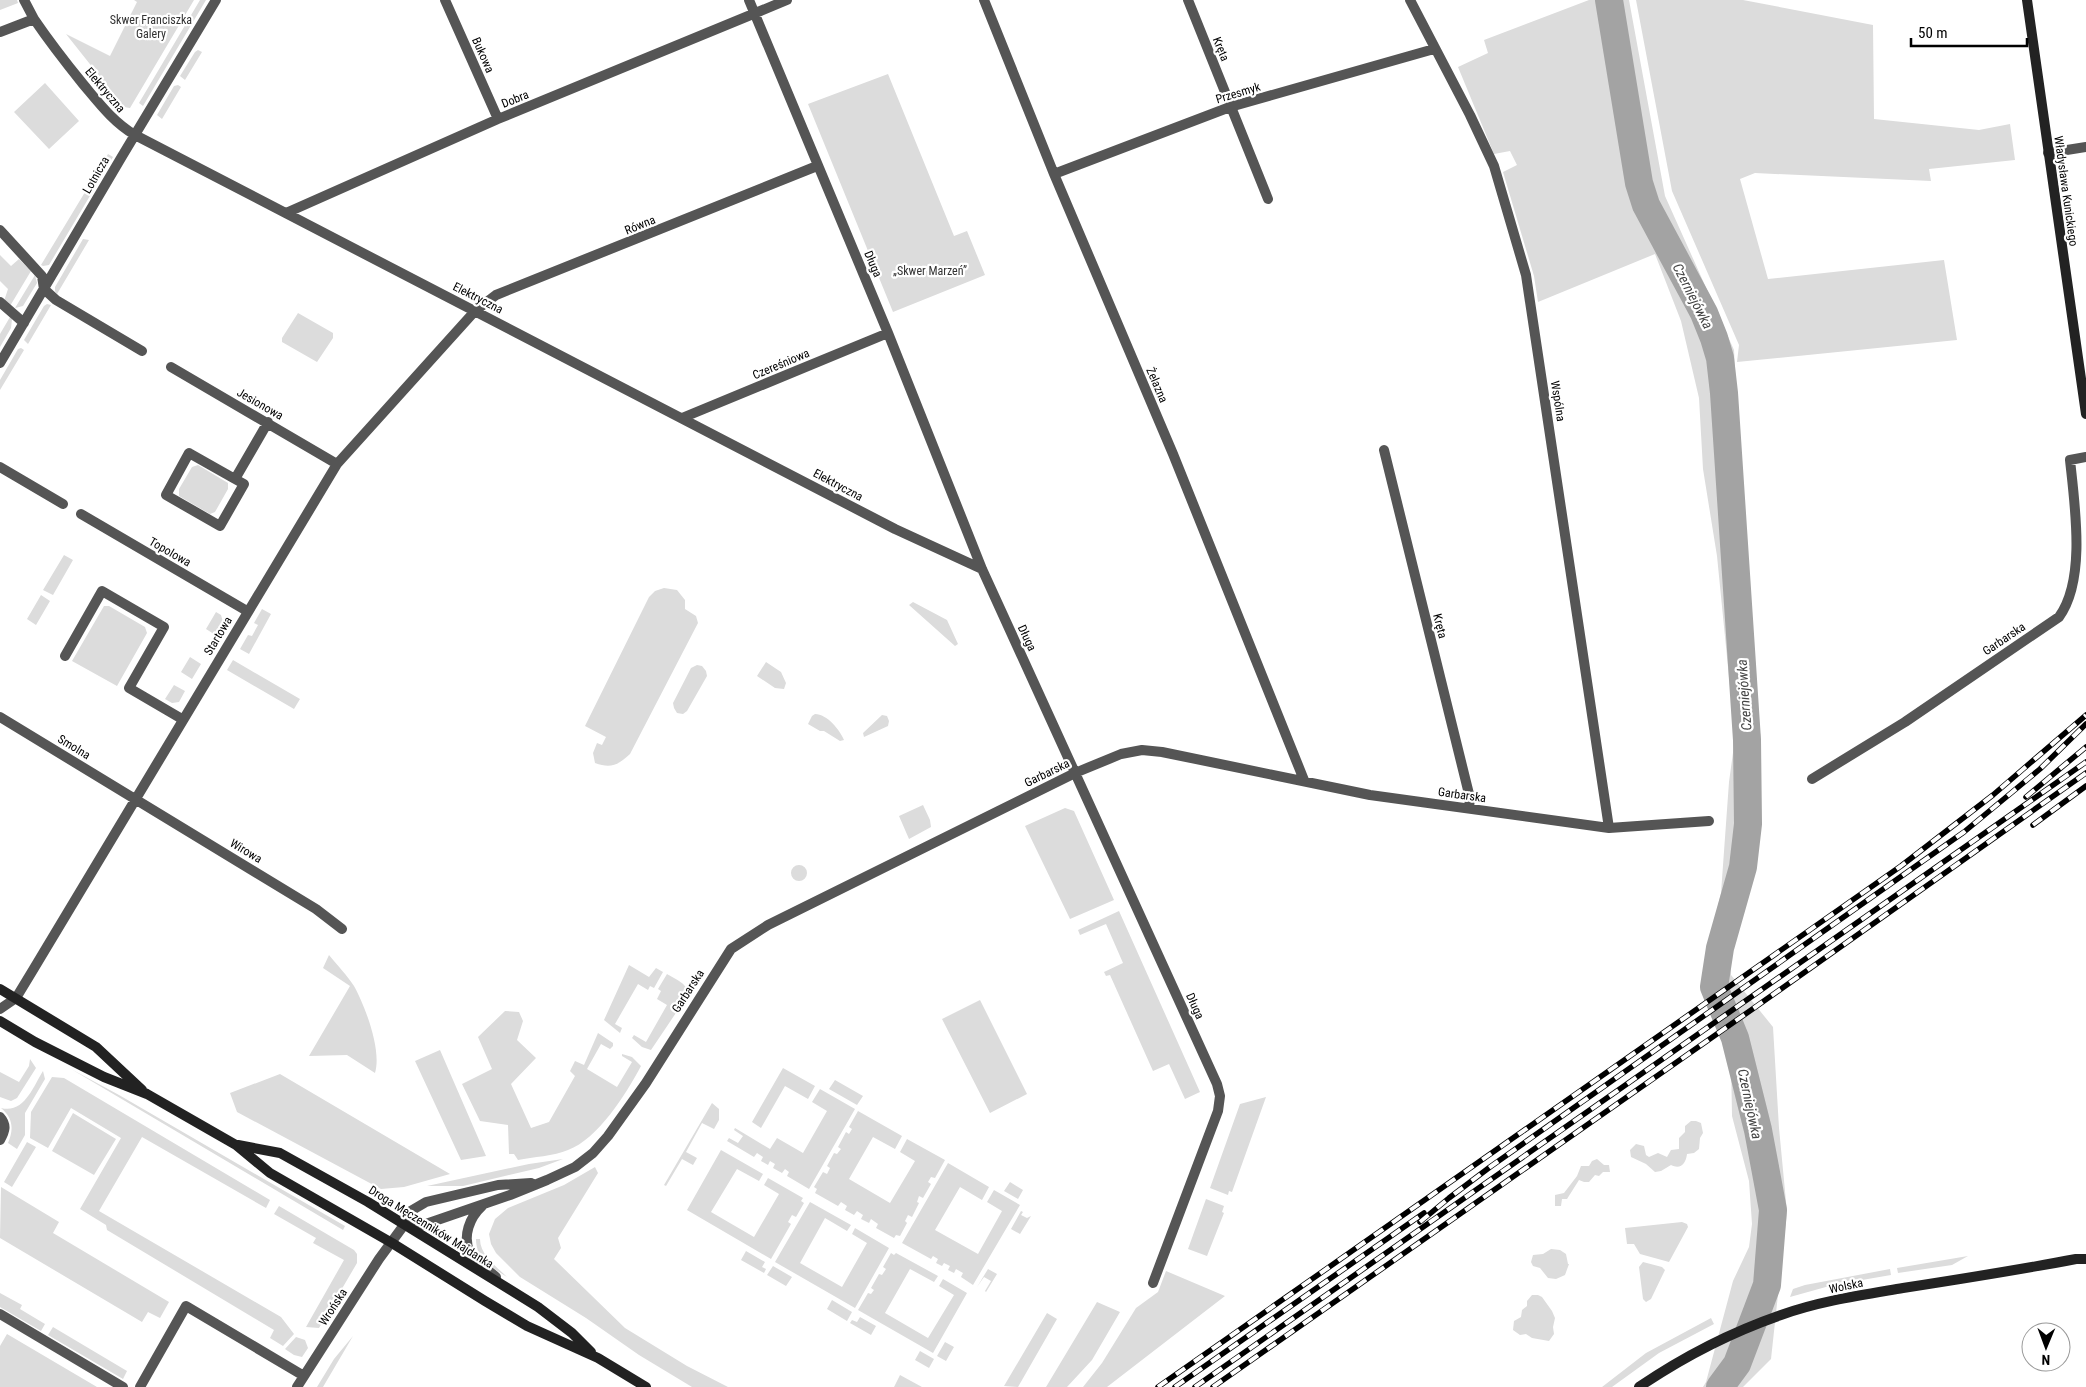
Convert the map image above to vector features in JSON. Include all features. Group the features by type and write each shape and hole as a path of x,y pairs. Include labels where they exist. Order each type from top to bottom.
{"street":[{"name":"Elektryczna","path":"24,0 34,19 52,45 120,127 895,529 982,569"},
{"name":"Lotnicza","path":"0,363 216,0"},
{"name":"Bukowa","path":"445,0 498,119"},
{"name":"Długa","path":"749,0 888,333 982,569 1217,1084 1220,1096 1218,1111 1153,1283"},
{"name":"Dobra","path":"286,213 498,119 787,0"},
{"name":"Żelazna","path":"984,0 1054,174 1169,445 1304,780"},
{"name":"Kręta","path":"1188,0 1268,199"},
{"name":"Wspólna","path":"1410,0 1494,166 1526,275 1610,828"},
{"name":"Władysława Kunickiego","path":"2027,0 2086,414"},
{"path":"0,32 34,19"},
{"name":"Przesmyk","path":"1054,174 1230,107 1434,49"},
{"path":"2048,153 2086,147"},
{"name":"Równa","path":"475,311 496,295 817,166"},
{"path":"0,230 42,276 44,289 56,300 142,351"},
{"path":"0,302 24,323"},
{"name":"Startowa","path":"16,998 337,464 475,311"},
{"name":"Czereśniowa","path":"682,418 888,333"},
{"name":"Jesionowa","path":"171,367 337,464"},
{"path":"236,479 268,422"},
{"name":"Kręta","path":"1384,450 1470,798 1469,808"},
{"path":"190,453 236,479 244,484 220,526 166,495 190,453"},
{"name":"Garbarska","path":"1812,779 1905,722 2059,617 2068,608 2078,582 2080,558 2070,460 2086,457"},
{"path":"0,467 63,504"},
{"name":"Topolowa","path":"81,514 247,611"},
{"path":"64,656 102,591 164,627 129,688 182,719"},
{"name":"Smolna","path":"0,717 135,798"},
{"name":"Garbarska","path":"540,1183 498,1185 426,1202 409,1212 405,1218 404,1225 420,1226 486,1204 540,1183 576,1167 608,1136 646,1083 730,949 768,925 824,896 1075,774 1121,754 1142,750 1162,752 1370,795 1610,828 1709,821"},
{"name":"Wirowa","path":"135,798 316,908 342,929"},
{"name":"Droga Męczenników Majdanka","path":"0,989 96,1047 147,1094"},
{"path":"0,1009 16,998"},
{"name":"Droga Męczenników Majdanka","path":"0,1021 35,1042 104,1077 147,1094 236,1145 270,1173 527,1326 598,1358 646,1387"},
{"path":"0,1117 5,1126 5,1131 0,1140"},
{"name":"Droga Męczenników Majdanka","path":"236,1145 280,1153 368,1202 538,1307 572,1333 598,1358"},
{"name":"Garbarska","path":"486,1204 475,1212 468,1225 470,1253 518,1295"},
{"name":"Wrońska","path":"297,1387 379,1259 392,1244 404,1225"},
{"name":"Wolska","path":"1639,1387 1677,1361 1701,1348 1781,1315 1848,1298 2083,1258"},
{"path":"140,1387 186,1306 304,1376"},
{"path":"0,1314 123,1387"}],"green space":[{"path":"0,0 17,0 18,3 0,10"},
{"name":"Skwer Franciszka Galery","path":"134,0 194,0 130,108 124,107 66,34 110,56 137,2"},
{"path":"200,0 206,0 143,106 139,103"},
{"path":"1589,0 1629,0 1665,196 1734,350 1752,679 1761,739 1755,869 1729,953 1731,975 1773,1027 1779,1128 1787,1212 1771,1359 1743,1387 1703,1387 1706,1382 1733,1281 1749,1247 1752,1224 1749,1181 1732,1116 1731,1060 1706,989 1704,964 1721,893 1729,782 1735,738 1717,556 1703,469 1699,398 1681,321 1655,254 1538,302 1534,276 1503,172 1517,165 1510,151 1494,154 1458,67 1488,53 1484,40"},
{"path":"1636,0 1743,0 1873,25 1874,119 1979,130 2010,124 2015,160 1929,169 1931,181 1755,173 1740,179 1768,279 1944,260 1957,340 1737,362 1739,345 1672,191"},
{"path":"198,50 202,52 185,80 180,76"},
{"name":"„Skwer Marzeń”","path":"888,74 954,236 967,231 985,275 893,312 808,104"},
{"path":"45,83 79,121 49,149 14,112"},
{"path":"178,85 181,87 162,119 157,115 174,86"},
{"path":"108,154 113,157 49,265 41,265"},
{"path":"83,239 89,240 57,294 55,287"},
{"path":"0,255 11,266 19,259 31,271 10,306 4,301 8,289 0,281"},
{"path":"35,275 37,283 23,306 15,308"},
{"path":"47,304 51,305 28,344 24,340"},
{"path":"298,313 333,333 333,338 317,362 282,342 282,338"},
{"path":"10,317 12,319 11,328 0,347 0,334"},
{"path":"18,349 24,350 0,390 0,380"},
{"path":"198,465 228,483 228,489 215,512 210,514 179,496 179,489 192,467"},
{"path":"64,555 73,560 53,595 43,590"},
{"path":"664,588 677,590 685,600 685,609 696,616 698,623 630,754 614,765 606,766 595,763 593,753 597,743 602,745 606,737 585,726 649,597 655,591"},
{"path":"41,595 50,601 36,625 27,619"},
{"path":"913,602 947,620 958,644 955,646 909,605"},
{"path":"104,606 109,606 145,627 147,633 117,686 72,661"},
{"path":"262,609 271,614 249,654 240,649 248,635 252,636 258,625 254,623"},
{"path":"216,612 221,615 223,622 217,636 206,629"},
{"path":"190,657 201,664 192,679 181,672"},
{"path":"233,660 300,699 294,709 227,670"},
{"path":"766,662 781,672 786,683 784,689 775,688 757,676"},
{"path":"697,665 702,666 707,676 687,711 683,714 677,713 673,703 691,668"},
{"path":"174,685 185,691 179,702 172,703 165,699"},
{"path":"815,714 824,717 832,723 844,740 840,741 808,724"},
{"path":"882,715 887,716 888,726 864,737 863,733"},
{"path":"923,805 931,827 909,839 899,816"},
{"path":"1065,808 1074,811 1114,900 1070,919 1025,826"},
{"path":"796,865 802,865 807,870 805,879 796,881 791,876 791,870"},
{"path":"1119,911 1200,1092 1185,1099 1169,1064 1153,1071 1110,975 1106,976 1104,972 1123,963 1106,924 1080,935 1078,930"},
{"path":"329,955 354,986 363,1005 374,1041 377,1063 375,1073 347,1055 309,1056 350,986 323,968"},
{"path":"629,965 649,977 656,968 663,972 654,988 650,986 648,990 638,984 615,1024 622,1028 620,1033 604,1020"},
{"path":"667,974 684,985 688,995 651,1050 642,1047 632,1038 634,1035 646,1042 667,1005 657,999 661,991 658,989"},
{"path":"980,1000 1027,1094 990,1113 942,1019"},
{"path":"505,1011 519,1012 523,1021 517,1040 536,1058 511,1084 531,1128 549,1122 575,1076 570,1071 575,1061 584,1065 598,1033 613,1043 613,1046 610,1049 601,1044 587,1069 617,1087 632,1062 622,1056 622,1054 632,1057 641,1066 619,1102 600,1126 590,1136 568,1150 518,1160 514,1154 509,1154 508,1125 480,1121 462,1084 492,1069 478,1037"},
{"path":"440,1050 486,1156 461,1160 415,1061"},
{"path":"30,1059 36,1068 17,1098 11,1101 0,1097 0,1072 19,1082 29,1066"},
{"path":"783,1068 815,1086 808,1099 785,1086 761,1128 752,1122"},
{"path":"71,1069 345,1226 343,1230"},
{"path":"43,1071 45,1079 25,1113 25,1135 17,1149 8,1143 12,1128 8,1116 1,1108 9,1109 22,1103"},
{"path":"280,1074 450,1174 404,1187 381,1189 237,1112 230,1093"},
{"path":"52,1077 64,1078 270,1200 266,1208 142,1137 99,1211 281,1317 294,1334 283,1346 270,1338 274,1330 107,1230 106,1225 80,1209 121,1138 71,1108 48,1148 30,1138 31,1112"},
{"path":"835,1080 863,1096 857,1105 829,1089"},
{"path":"820,1089 855,1109 809,1189 787,1176 789,1172 785,1169 782,1173 773,1168 775,1164 770,1161 768,1165 761,1161 763,1157 757,1153 754,1157 727,1141 729,1138 738,1143 743,1136 734,1130 735,1128 770,1149 777,1138 803,1153 827,1111 812,1102"},
{"path":"1266,1097 1232,1192 1229,1191 1228,1195 1210,1188 1240,1104"},
{"path":"712,1103 719,1109 719,1120 714,1129 702,1123 686,1152 697,1158 693,1165 682,1159 666,1186 664,1185"},
{"path":"858,1111 902,1136 895,1149 873,1137 849,1179 890,1203 915,1161 900,1152 907,1139 945,1160 935,1178 931,1177 928,1182 931,1184 923,1198 919,1196 917,1202 919,1203 912,1217 908,1215 905,1221 907,1223 900,1236 896,1235 894,1238 876,1228 878,1224 871,1219 869,1223 861,1219 863,1215 857,1211 854,1215 845,1210 847,1206 841,1202 838,1206 815,1193 817,1189 814,1187 823,1172 827,1174 830,1168 827,1166 834,1153 837,1154 841,1149 838,1147 846,1132 849,1134 852,1129 849,1127"},
{"path":"73,1113 116,1139 94,1175 52,1151"},
{"path":"1691,1121 1701,1123 1703,1133 1700,1138 1699,1149 1694,1153 1687,1154 1682,1165 1678,1167 1671,1165 1655,1172 1646,1164 1631,1157 1630,1150 1636,1144 1644,1146 1646,1155 1649,1157 1658,1153 1667,1157 1671,1150 1679,1149 1679,1138 1685,1132 1685,1126"},
{"path":"27,1142 36,1147 12,1187 4,1182"},
{"path":"721,1150 763,1174 759,1181 737,1169 711,1212 754,1237 779,1194 764,1185 768,1178 803,1198 801,1201 804,1203 796,1217 792,1215 788,1222 791,1224 771,1259 687,1210"},
{"path":"563,1159 539,1168 463,1186 427,1186 529,1164"},
{"path":"1597,1159 1604,1165 1609,1165 1610,1172 1603,1172 1599,1176 1595,1175 1589,1182 1579,1180 1567,1199 1562,1199 1561,1206 1555,1206 1555,1195 1564,1193 1577,1176 1581,1166 1589,1166 1592,1161"},
{"path":"948,1163 989,1187 982,1200 960,1187 935,1230 978,1254 1002,1211 987,1202 994,1190 1020,1205 973,1285 961,1277 963,1273 956,1269 954,1273 948,1270 950,1266 944,1263 942,1266 936,1263 938,1259 933,1256 931,1259 902,1243"},
{"path":"595,1167 598,1173 558,1238 561,1248 554,1259 625,1328 687,1366 728,1387 692,1387 639,1355 586,1318 520,1277 496,1253 491,1244 489,1234 495,1219 508,1208 564,1185"},
{"path":"1010,1182 1023,1190 1018,1199 1004,1191"},
{"path":"1,1187 59,1222 53,1233 169,1302 160,1318 148,1312 142,1322 0,1238"},
{"path":"1206,1199 1224,1206 1222,1212 1224,1213 1207,1256 1188,1249"},
{"path":"810,1202 851,1225 847,1231 825,1218 800,1263 842,1287 867,1243 852,1234 855,1228 889,1248 855,1308 775,1262"},
{"path":"279,1206 354,1250 357,1254 357,1263 319,1328 306,1327 344,1260 313,1243 316,1238 274,1214"},
{"path":"1021,1211 1023,1212 1021,1215 1027,1218 1031,1216 1020,1234 1011,1229"},
{"path":"1682,1222 1687,1224 1688,1227 1669,1262 1640,1254 1634,1244 1627,1244 1625,1228"},
{"path":"476,1239 480,1239 486,1255 507,1277 482,1258"},
{"path":"1551,1249 1560,1250 1566,1254 1569,1264 1565,1275 1556,1279 1548,1278 1540,1268 1533,1266 1531,1262 1533,1255 1543,1254"},
{"path":"746,1251 765,1262 762,1267 766,1269 764,1273 741,1260"},
{"path":"891,1253 894,1255 896,1253 938,1276 934,1282 910,1269 885,1313 928,1338 954,1295 939,1286 943,1279 967,1293 933,1353 858,1310 868,1293 871,1294 874,1290 871,1288 879,1274 882,1275 886,1269 883,1267"},
{"path":"1968,1256 1952,1265 1898,1273 1897,1268"},
{"path":"1643,1262 1662,1267 1665,1270 1651,1299 1646,1302 1643,1299 1639,1267"},
{"path":"773,1266 792,1277 786,1286 767,1275"},
{"path":"988,1269 997,1274 986,1292 991,1281 984,1277 977,1287"},
{"path":"1890,1269 1891,1275 1833,1285 1790,1297 1793,1289 1805,1285"},
{"path":"1166,1271 1225,1296 1107,1387 1083,1387 1102,1363 1136,1308 1158,1292"},
{"path":"0,1293 22,1305 20,1309 45,1324 41,1331 0,1307"},
{"path":"1532,1295 1542,1297 1555,1318 1554,1334 1549,1341 1532,1338 1526,1334 1520,1335 1513,1330 1514,1321 1521,1317 1522,1310 1527,1306 1527,1301"},
{"path":"832,1300 852,1312 847,1321 827,1309"},
{"path":"1097,1302 1120,1312 1092,1360 1067,1387 1046,1387"},
{"path":"1047,1313 1057,1319 1018,1387 1004,1386"},
{"path":"860,1317 876,1326 871,1335 850,1323 852,1320 857,1322"},
{"path":"1711,1318 1714,1324 1659,1353 1612,1387 1602,1387 1646,1353"},
{"path":"53,1327 127,1371 123,1379 48,1335"},
{"path":"7,1334 97,1387 0,1387 0,1346"},
{"path":"353,1336 323,1387 317,1387 334,1359"},
{"path":"296,1337 305,1340 308,1348 302,1357 294,1355 285,1349"},
{"path":"945,1342 954,1347 946,1361 937,1356"},
{"path":"920,1351 934,1359 929,1368 915,1360"},
{"path":"900,1375 922,1387 894,1387"}],"waterway":[{"name":"Czerniejówka","path":"1609,0 1639,183 1646,205 1704,313 1720,358 1724,393 1747,740 1748,824 1743,867 1720,948 1714,987 1735,1038 1758,1130 1773,1210 1767,1285 1737,1364 1720,1387"}],"railway":[{"path":"1158,1387 1901,866 1993,795 2086,715"},
{"path":"1420,1222 1490,1167 1964,832 2040,769 2086,724"},
{"path":"2026,797 2086,747"},
{"path":"1195,1387 2086,762"},
{"path":"1213,1387 2086,773"},
{"path":"2033,825 2086,786"},
{"path":"1175,1387 1424,1213"}]}
